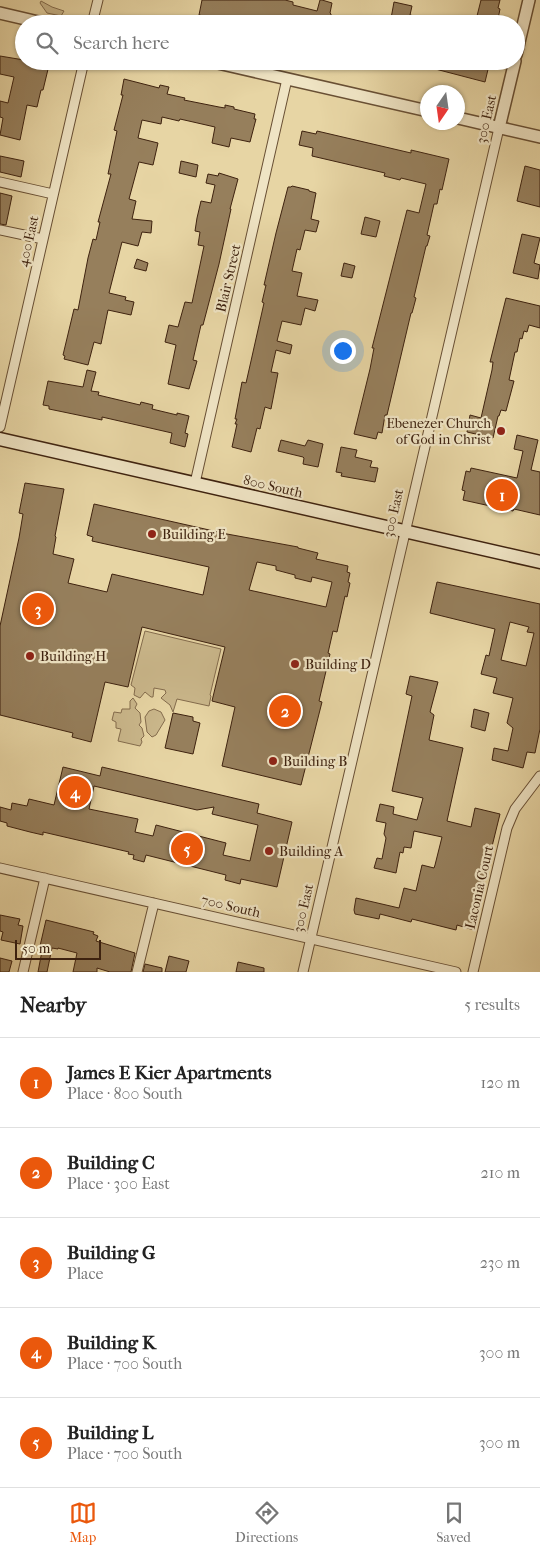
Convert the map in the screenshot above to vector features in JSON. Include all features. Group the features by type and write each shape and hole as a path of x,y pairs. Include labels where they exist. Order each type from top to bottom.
{"main road":[{"name":"800 South","path":"0,439 540,562"}],"street":[{"path":"94,15 98,0"},
{"path":"525,17 529,0"},
{"path":"0,13 15,17"},
{"name":"400 East","path":"0,427 82,70"},
{"path":"248,70 420,109"},
{"name":"300 East","path":"304,972 404,531 513,70"},
{"name":"Blair Street","path":"195,483 287,79"},
{"path":"465,120 540,137"},
{"path":"0,182 53,194"},
{"path":"0,230 43,239"},
{"name":"Laconia Court","path":"473,972 504,837 515,808 540,776"},
{"name":"700 South","path":"0,868 456,972"},
{"path":"23,972 45,878"},
{"path":"138,972 154,903"}],"shaded area":[{"path":"41,1 64,11 62,15 47,13 40,3"},
{"path":"145,631 221,649 209,706 177,699 173,712 170,705 161,698 166,693 165,690 154,688 153,697 145,692 140,698 134,695 135,688 131,685"},
{"path":"133,698 137,704 135,708 140,713 141,722 139,725 144,736 141,739 140,746 118,741 121,729 116,728 116,722 112,720 114,712 121,713 122,709 130,709 130,701"},
{"path":"154,709 161,712 165,720 156,735 152,737 147,732 145,717 149,711"}],"building":[{"path":"202,0 285,0 293,2 293,5 317,11 320,0 332,3 331,15 199,15"},
{"path":"481,0 500,0 499,15 477,15"},
{"path":"394,2 412,6 410,15 392,15"},
{"path":"0,56 15,58 15,70 48,70 37,107 27,105 20,140 0,135 3,118 0,117 0,101 8,103 14,77 0,74"},
{"path":"439,70 488,70 485,82"},
{"path":"124,79 159,88 160,85 169,87 167,94 185,98 184,100 219,107 225,108 225,105 234,107 234,109 255,114 254,119 256,119 250,142 231,138 229,147 212,143 215,127 162,117 161,124 142,120 138,138 158,143 153,165 139,162 129,199 136,201 132,219 152,221 151,233 142,232 138,246 122,242 109,293 126,297 125,300 134,302 131,315 108,310 101,344 94,342 88,365 64,359 65,356 63,355 74,309 78,310 88,258 93,239 96,240 100,222 98,222 111,174 108,174 117,131 114,130 123,95 121,95"},
{"path":"302,131 316,134 317,131 411,153 411,150 449,159 442,190 440,189 437,204 434,204 427,235 430,236 426,246 414,297 416,298 387,415 385,415 382,433 378,432 376,439 354,434 370,369 374,348 372,348 407,210 419,213 426,184 401,178 400,180 384,176 385,173 312,156 313,148 299,145"},
{"path":"0,156 24,161 21,177 0,172"},
{"path":"181,161 198,165 196,177 179,173"},
{"path":"525,166 540,170 540,207 517,201"},
{"path":"219,173 238,179 219,264 203,325 201,325 193,360 197,361 189,389 168,384 176,345 165,342 169,325 178,327 185,302 192,303 204,246 198,245 200,232 195,231 197,218 201,201 211,203 215,185 206,183 208,174 218,176"},
{"path":"292,186 316,193 311,219 319,221 316,232 305,230 300,250 297,249 292,271 302,273 297,296 318,300 315,311 305,308 301,325 282,321 277,341 292,345 290,354 276,350 271,372 278,373 271,409 265,407 260,429 257,428 251,452 232,447 237,424 235,424 237,419 235,419 242,382 246,383 264,303 262,302 266,285 264,285 276,233 288,187"},
{"path":"0,193 12,196 6,225 0,224"},
{"path":"365,217 380,221 376,237 361,234"},
{"path":"522,234 540,238 534,263 540,265 538,279 513,273"},
{"path":"137,259 148,263 146,271 134,268"},
{"path":"344,263 355,266 352,278 341,276"},
{"path":"506,298 540,306 540,328 529,325 527,332 524,331 522,339 520,338 509,380 514,381 506,411 501,410 498,416 493,438 467,432 470,415 481,418 492,370 493,362 490,362"},
{"path":"87,370 96,372 91,391 99,392 98,395 140,405 141,402 153,405 152,409 189,416 185,433 188,434 185,447 170,443 172,433 102,417 102,420 49,409 49,406 43,405 48,381 83,387"},
{"path":"517,435 538,440 531,470 540,472 540,515 463,500 465,491 462,490 466,471 470,472 471,468 517,478 523,451 514,449"},
{"path":"281,440 305,446 308,440 323,444 318,467 303,464 303,457 278,451"},
{"path":"341,447 357,450 355,457 372,461 370,467 378,468 375,482 341,476 342,473 336,472"},
{"path":"25,483 64,489 53,554 74,559 68,583 107,592 112,574 203,595 209,567 92,541 93,537 87,535 94,504 227,534 298,547 318,553 316,559 348,566 347,572 350,573 348,582 350,583 347,597 345,596 337,632 333,631 328,653 330,654 319,701 322,702 301,785 222,766 235,707 212,701 225,647 142,627 128,687 105,682 91,742 72,737 73,733 0,715 0,626 19,538 23,514 19,513","holes":["257,562 276,566 276,570 295,575 295,578 311,582 312,577 332,582 326,607 249,590"]},
{"path":"437,582 540,604 540,729 535,753 527,752 523,768 492,760 494,748 508,751 513,728 507,723 513,698 493,693 497,678 481,674 486,655 489,656 495,629 430,613","holes":["510,622 529,627 527,632 534,633 526,666 501,660"]},
{"path":"410,676 438,682 430,712 434,715 429,740 463,748 447,821 471,827 475,808 500,814 481,891 477,890 473,908 479,910 474,930 457,925 456,930 412,919 411,922 380,914 379,919 355,914 356,898 399,908 404,888 416,891 422,865 434,868 442,837 414,831 411,848 404,847 403,853 400,852 396,873 374,868 377,858 382,859 386,838 384,834 386,823 376,821 380,804 394,807 393,814 417,820 423,798 392,791 412,696 406,694"},
{"path":"474,709 489,713 485,731 471,727"},
{"path":"173,713 193,717 193,721 200,723 193,754 165,748"},
{"path":"63,767 100,776 102,767 259,804 257,813 292,822 277,887 241,879 240,884 225,880 226,875 146,855 144,862 133,859 134,855 128,854 129,852 43,832 43,835 30,832 7,826 7,823 0,821 0,807 11,810 12,803 27,806 29,799 54,805","holes":["94,786 197,810 214,807 212,814 258,825 250,861 223,855 226,843 156,825 153,836 135,832 138,819 89,809"]},
{"path":"0,915 20,919 18,925 23,926 20,944 1,940 3,932 0,931"},
{"path":"46,920 94,932 93,934 98,936 96,941 135,953 131,972 110,972 97,968 97,972 73,972 77,953 52,948 47,972 38,972 42,951 40,946"},
{"path":"169,956 189,961 186,972 165,972"},
{"path":"0,958 12,961 9,972 0,972"},
{"path":"238,962 264,968 264,972 236,972"},
{"path":"145,964 162,968 162,972 143,972"}],"place":[{"name":"Ebenezer Church of God in Christ","path":"501,431"},
{"name":"James E Kier Apartments","path":"502,495"},
{"name":"Building E","path":"152,534"},
{"name":"Building G","path":"38,609"},
{"name":"Building H","path":"30,656"},
{"name":"Building D","path":"295,664"},
{"name":"Building C","path":"285,711"},
{"name":"Building B","path":"273,761"},
{"name":"Building K","path":"75,792"},
{"name":"Building L","path":"187,849"},
{"name":"Building A","path":"269,851"}]}
